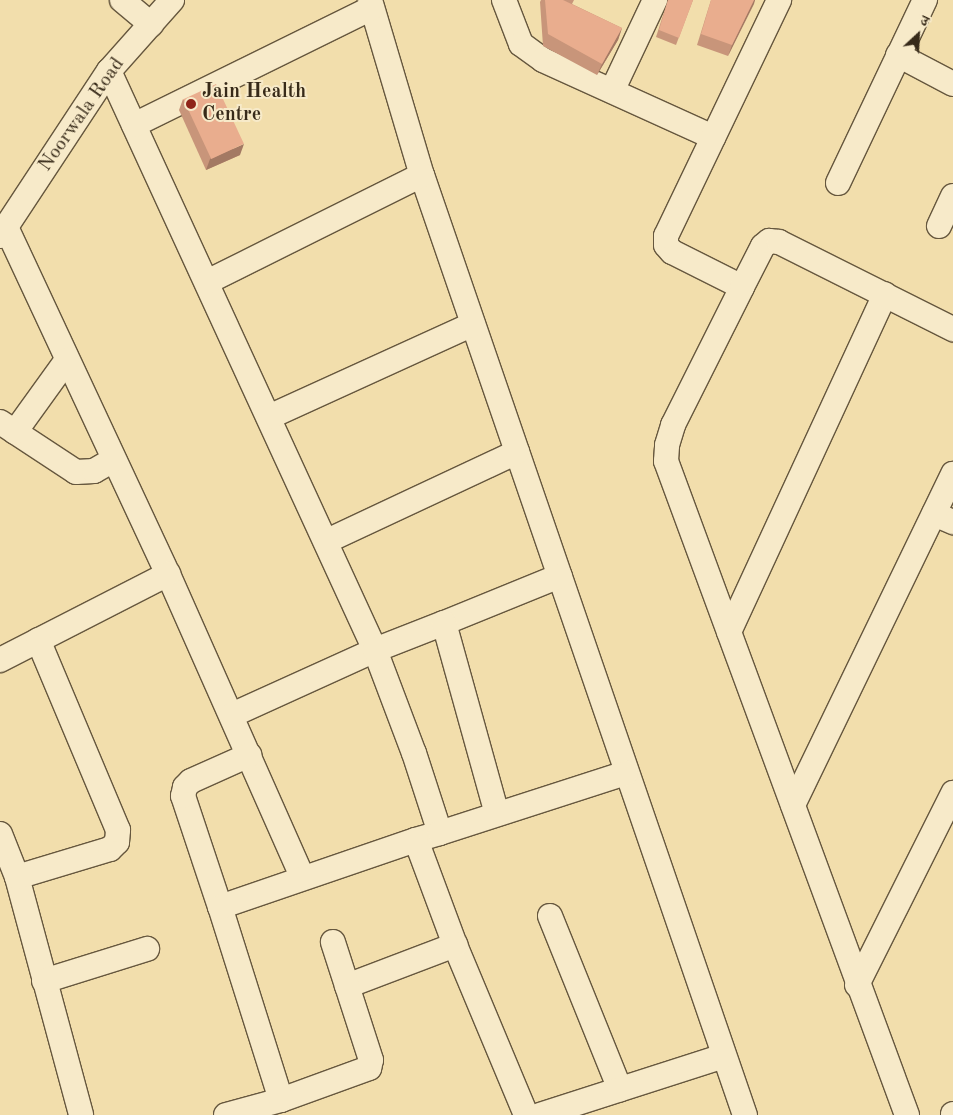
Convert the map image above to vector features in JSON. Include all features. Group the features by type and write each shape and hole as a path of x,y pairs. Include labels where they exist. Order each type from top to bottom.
{"street":[{"path":"122,0 151,24"},
{"name":"Noorwala Road","path":"4,224 109,71 172,0"},
{"path":"504,0 521,44 544,60 713,137"},
{"path":"612,91 655,0"},
{"path":"742,287 672,252 666,245 666,236 779,0"},
{"path":"838,183 925,0"},
{"path":"134,125 371,4 422,175 745,1115"},
{"path":"898,55 953,84"},
{"path":"109,71 327,541 375,650 414,752 440,833"},
{"path":"207,282 422,175"},
{"path":"939,226 953,196"},
{"path":"4,224 168,574 232,715 302,877"},
{"path":"907,1115 857,985 793,805 666,461 666,445 673,425 742,287 763,246 769,241 779,242 953,329"},
{"path":"729,632 885,294"},
{"path":"269,417 473,324"},
{"path":"67,360 7,427 76,472 94,471 113,460"},
{"path":"327,541 517,452"},
{"path":"793,805 943,518 953,474"},
{"path":"0,660 168,574"},
{"path":"232,715 375,650 560,576"},
{"path":"444,623 497,814"},
{"path":"17,877 110,849 116,842 118,830 38,640"},
{"path":"249,755 191,780 185,787 183,796 220,907 280,1100"},
{"path":"220,907 302,877 626,772"},
{"path":"857,985 953,793"},
{"path":"0,834 17,877 81,1115"},
{"path":"416,840 455,946 526,1115"},
{"path":"550,916 620,1089"},
{"path":"226,1115 280,1100 369,1068 371,1060 333,942"},
{"path":"347,986 455,946"},
{"path":"44,981 148,949"},
{"path":"540,1115 724,1056"}],"building":[{"path":"545,0 563,0 622,28 602,64 548,34"},
{"path":"668,0 693,0 679,38 659,30"},
{"path":"711,0 754,0 732,45 701,34"},
{"path":"216,84 244,144 211,159 183,99"}],"place":[{"name":"Jain Health Centre","path":"191,104"}]}
